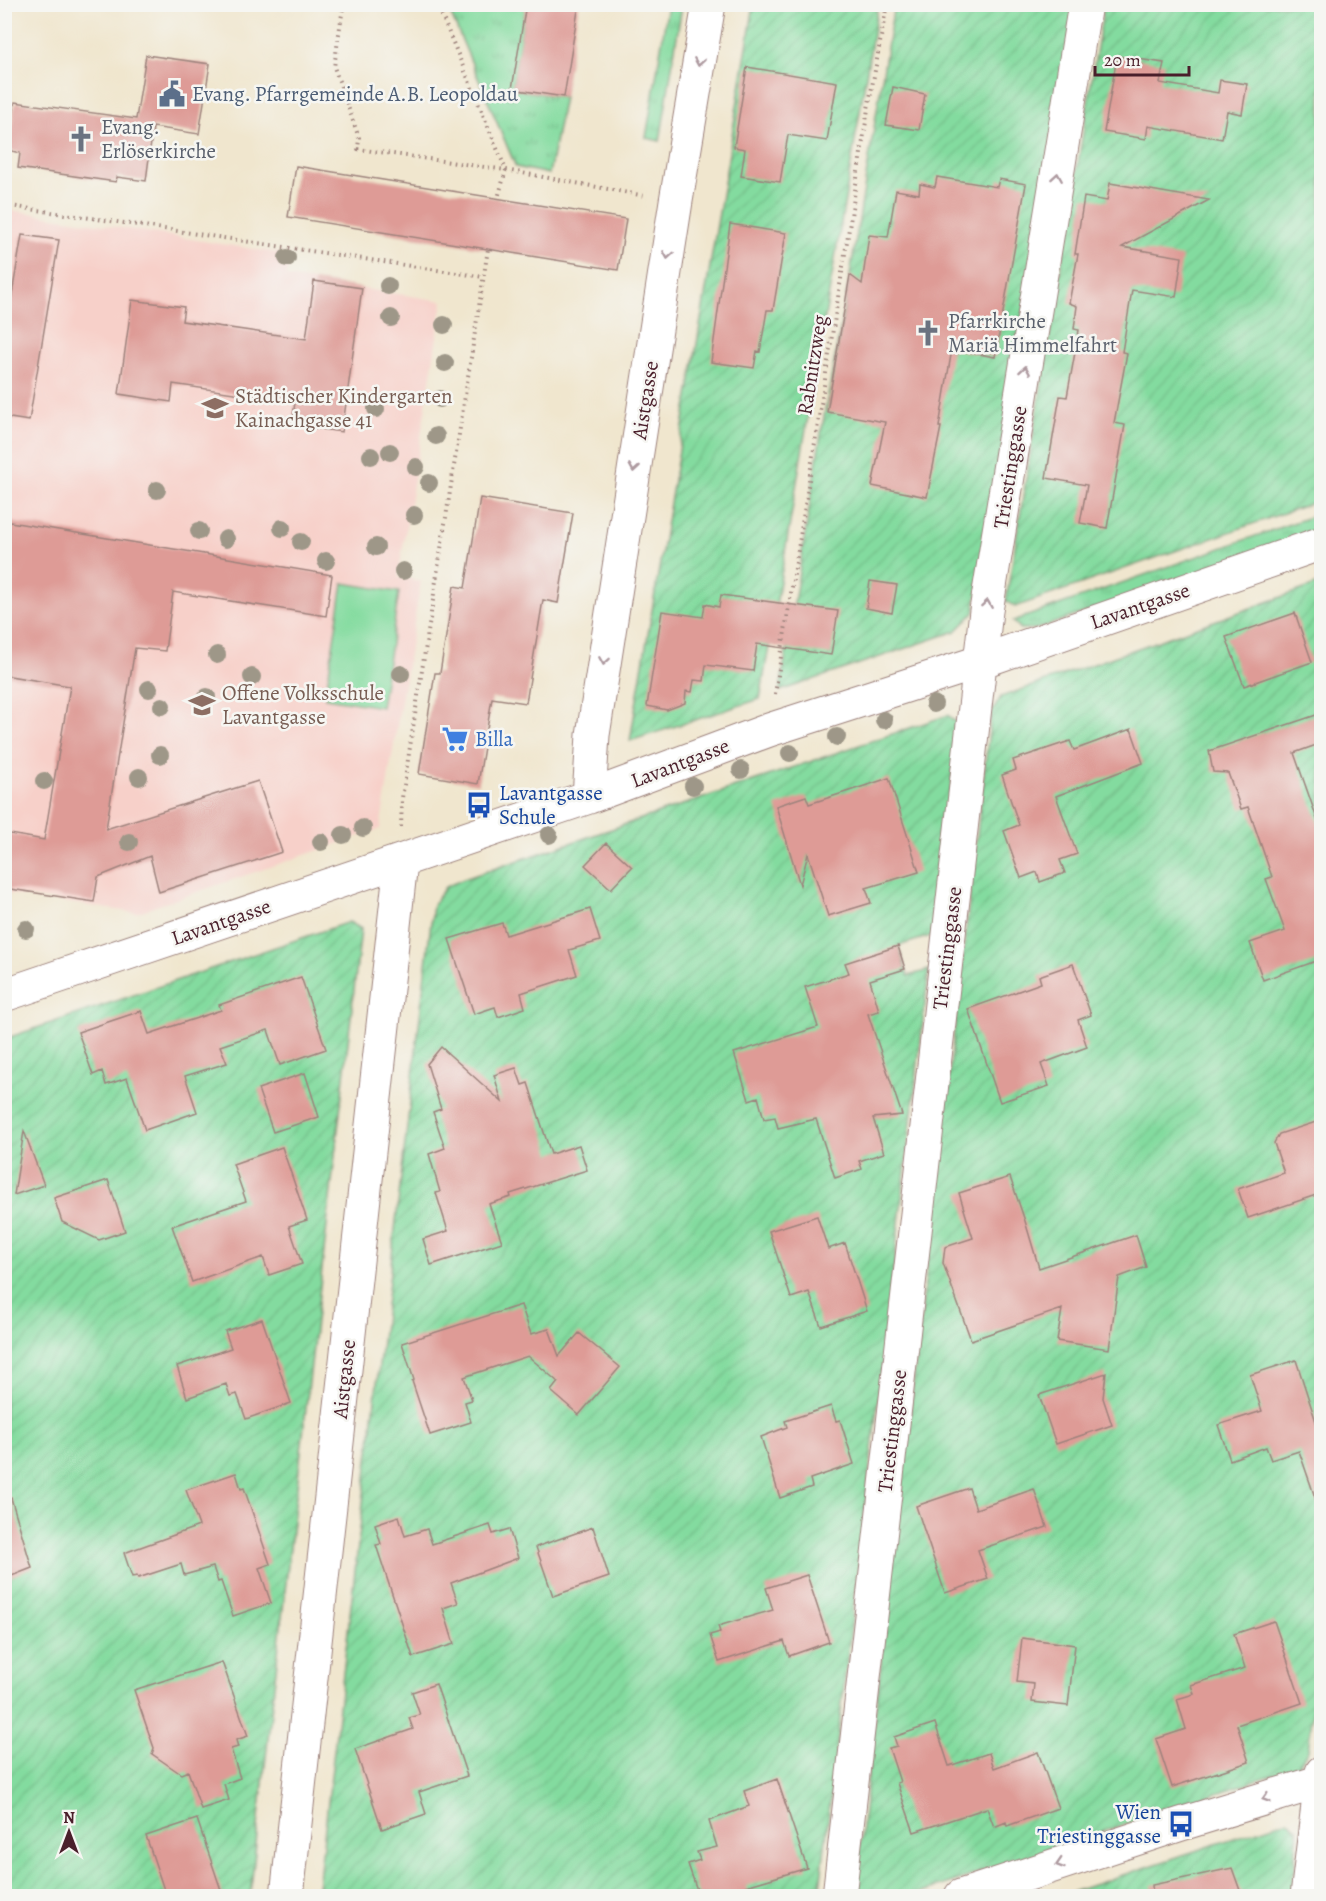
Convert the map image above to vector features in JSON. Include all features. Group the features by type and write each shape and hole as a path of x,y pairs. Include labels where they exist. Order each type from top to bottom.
{"street":[{"name":"Aistgasse","path":"589,797 593,735 709,4"},
{"name":"Triestinggasse","path":"839,1896 986,611 1085,4"},
{"name":"Lavantgasse","path":"4,995 401,862 589,797 769,730 980,662 1322,543"},
{"name":"Aistgasse","path":"287,1896 401,862"},
{"path":"961,1896 1321,1778 1307,1896"}],"path":[{"path":"328,4 344,7 334,67 359,138 358,149 506,170 676,201"},
{"path":"437,4 506,170 498,198"},
{"name":"Rabnitzweg","path":"769,730 866,121 887,4"},
{"path":"4,205 484,277"},
{"path":"401,862 402,798 488,249"}],"shaded area":[{"path":"4,209 290,255 287,277 443,301 398,577 421,581 380,829 136,913 5,893"}],"green space":[{"path":"447,5 526,5 512,89 564,97 549,174 516,167"},
{"path":"668,5 682,5 660,141 646,138"},
{"path":"754,5 878,5 760,699 630,741"},
{"path":"894,5 1075,5 974,613 956,631 780,691 822,428 850,275"},
{"path":"1104,5 1321,5 1321,500 1015,607 1006,601"},
{"path":"1321,513 1321,533 1036,629 1021,629 1013,621"},
{"path":"343,583 399,592 381,707 325,698"},
{"path":"1321,583 1322,1637 1308,1750 1298,1766 911,1896 854,1896 991,714 1001,697"},
{"path":"948,715 958,724 934,935 898,946 908,976 929,970 819,1896 317,1896 433,905 445,887 464,879"},
{"path":"349,922 361,929 250,1896 5,1896 4,1039"},
{"path":"1288,1820 1298,1830 1291,1896 1060,1896"}],"building":[{"path":"526,4 579,4 564,97 512,89"},
{"name":"Evang. Erlöserkirche","path":"146,55 210,64 199,134 153,127 146,181 117,177 116,182 18,168 20,153 8,150 15,102 136,119"},
{"path":"1117,56 1164,63 1160,83 1218,93 1220,80 1247,84 1242,114 1227,111 1222,139 1148,126 1146,139 1104,132"},
{"path":"747,67 837,82 827,141 788,135 780,182 741,176 745,149 734,147"},
{"path":"893,87 925,94 919,130 886,125"},
{"path":"296,166 626,219 618,270 288,217"},
{"path":"937,177 997,187 999,179 1026,184 995,357 952,349 939,427 941,427 927,497 872,486 885,422 827,412 850,275 862,284 869,235 888,237 896,190 919,194 920,184 935,187"},
{"path":"1110,183 1209,200 1122,247 1182,257 1176,297 1132,290 1122,352 1127,353 1114,423 1125,425 1107,528 1080,523 1087,485 1046,478 1060,396 1067,397 1079,330 1074,329 1077,306 1069,303 1078,254 1075,254 1084,197 1107,201"},
{"path":"730,224 786,233 773,310 767,310 760,352 757,351 754,368 711,362"},
{"path":"22,235 59,240 29,421 4,417 4,312 9,312"},
{"path":"314,281 362,288 342,432 292,425 295,402 173,384 171,402 119,394 132,300 184,307 182,321 306,339"},
{"path":"480,498 573,513 558,603 543,600 526,703 492,698 478,784 419,774 435,673 440,673 454,586 465,588"},
{"path":"4,521 332,575 326,616 173,592 165,651 135,648 106,829 258,781 282,852 159,892 150,856 98,877 94,902 4,888 4,833 44,840 70,686 4,675"},
{"path":"870,581 897,585 892,613 866,608"},
{"path":"721,595 838,611 831,655 757,644 753,671 706,665 704,681 694,680 692,692 686,691 685,703 667,710 647,706 662,611 703,617 705,604 719,607"},
{"path":"1295,613 1312,662 1244,686 1226,637"},
{"path":"1322,713 1322,743 1294,753 1322,833 1322,959 1263,980 1250,943 1285,931 1266,879 1272,877 1248,807 1241,809 1228,773 1213,772 1209,751"},
{"path":"1131,729 1143,763 1056,796 1077,854 1060,860 1065,873 1040,882 1037,872 1021,878 1004,831 1019,825 1002,775 1016,770 1013,760 1070,741 1074,750"},
{"path":"889,778 919,872 866,888 871,903 828,916 808,854 800,885 776,806 806,796 809,804"},
{"path":"606,843 632,867 611,889 585,865"},
{"path":"590,909 600,941 569,950 577,975 521,993 525,1008 498,1017 495,1007 474,1014 449,939 502,923 506,935"},
{"path":"898,946 905,969 870,980 879,1011 868,1014 902,1115 873,1118 884,1153 859,1161 862,1169 835,1178 816,1119 778,1128 775,1117 764,1119 758,1097 749,1100 734,1053 818,1027 805,987 849,973 845,963"},
{"path":"1073,964 1091,1015 1078,1020 1087,1047 1041,1064 1049,1086 1000,1102 968,1009 1041,983 1039,976"},
{"path":"301,977 326,1049 280,1065 268,1030 220,1046 227,1063 185,1076 197,1112 145,1130 127,1078 106,1085 102,1071 93,1075 78,1032 141,1011 149,1034 221,1010 219,1005"},
{"path":"441,1047 502,1102 494,1075 516,1068 522,1085 528,1083 551,1154 579,1145 587,1170 510,1194 511,1197 489,1204 502,1242 431,1265 423,1239 448,1231 436,1193 440,1192 429,1154 445,1148 433,1112 441,1109 427,1064"},
{"path":"305,1073 319,1117 273,1132 258,1089"},
{"path":"1322,1120 1322,1193 1248,1218 1238,1189 1284,1173 1274,1143 1279,1134"},
{"path":"24,1131 44,1185 14,1195"},
{"path":"282,1147 307,1220 289,1226 302,1264 269,1275 263,1257 192,1282 172,1226 246,1201 233,1164"},
{"path":"1010,1177 1039,1268 1136,1235 1146,1267 1119,1277 1109,1349 1057,1341 1062,1309 971,1340 943,1263 945,1247 973,1238 959,1193"},
{"path":"108,1180 125,1231 99,1240 62,1222 54,1198"},
{"path":"817,1216 828,1249 845,1243 867,1311 821,1326 809,1292 791,1298 769,1231"},
{"path":"521,1305 531,1334 549,1329 559,1356 579,1333 620,1367 579,1415 551,1391 558,1382 528,1356 464,1377 472,1400 465,1402 471,1422 430,1435 402,1343"},
{"path":"262,1319 291,1403 246,1419 237,1394 230,1396 226,1384 187,1398 177,1366 231,1348 225,1331"},
{"path":"1296,1360 1321,1437 1321,1502 1317,1503 1299,1451 1271,1460 1266,1447 1230,1460 1218,1425 1262,1411 1250,1375"},
{"path":"1106,1373 1103,1398 1112,1425 1056,1444 1039,1395"},
{"path":"831,1406 836,1421 840,1420 854,1464 810,1479 812,1487 780,1498 761,1437 787,1427 785,1421"},
{"path":"236,1473 241,1489 244,1488 270,1564 259,1568 271,1603 233,1616 221,1581 218,1582 213,1567 184,1575 181,1564 138,1578 137,1576 132,1577 124,1553 199,1526 186,1490"},
{"path":"969,1488 976,1509 1034,1489 1047,1527 978,1550 988,1579 945,1593 916,1506"},
{"path":"11,1498 32,1568 4,1579 4,1499"},
{"path":"399,1516 405,1536 427,1529 432,1544 490,1525 493,1534 509,1529 518,1558 451,1583 458,1603 443,1608 454,1644 413,1657 376,1545 381,1544 375,1524"},
{"path":"593,1527 609,1577 553,1596 536,1547"},
{"path":"807,1575 829,1642 789,1656 784,1641 719,1662 710,1635 720,1632 718,1626 773,1610 766,1588"},
{"path":"1274,1621 1302,1703 1237,1725 1249,1762 1172,1787 1156,1739 1186,1729 1177,1699 1194,1694 1191,1685 1245,1668 1234,1634"},
{"path":"1022,1638 1075,1645 1068,1706 1032,1702 1034,1684 1017,1682"},
{"path":"222,1662 248,1736 236,1740 238,1747 231,1749 240,1778 224,1784 229,1800 201,1809 188,1771 181,1774 152,1754 154,1748 134,1690"},
{"path":"436,1684 467,1776 419,1792 426,1814 382,1829 355,1749 413,1729 409,1718 420,1715 412,1692"},
{"path":"935,1723 949,1766 989,1753 994,1768 1038,1752 1058,1808 1007,1826 1006,1822 994,1827 987,1808 914,1832 897,1783 900,1782 889,1748 897,1746 894,1737"},
{"path":"777,1779 807,1868 746,1886 749,1896 699,1896 688,1864 700,1860 697,1852 717,1847 709,1821 749,1806 744,1791"},
{"path":"197,1819 223,1896 166,1896 146,1836"},
{"path":"1232,1868 1242,1896 1153,1896 1152,1885"}],"place":[{"name":"Evang. Pfarrgemeinde A.B. Leopoldau","path":"172,94"},
{"name":"Evang. Erlöserkirche","path":"81,139"},
{"name":"Pfarrkirche Mariä Himmelfahrt","path":"928,333"},
{"name":"Städtischer Kindergarten Kainachgasse 41","path":"215,408"},
{"name":"Offene Volksschule Lavantgasse","path":"202,705"},
{"name":"Billa","path":"455,739"},
{"name":"Lavantgasse Schule","path":"479,805"},
{"name":"Wien Triestinggasse","path":"1181,1824"}]}
